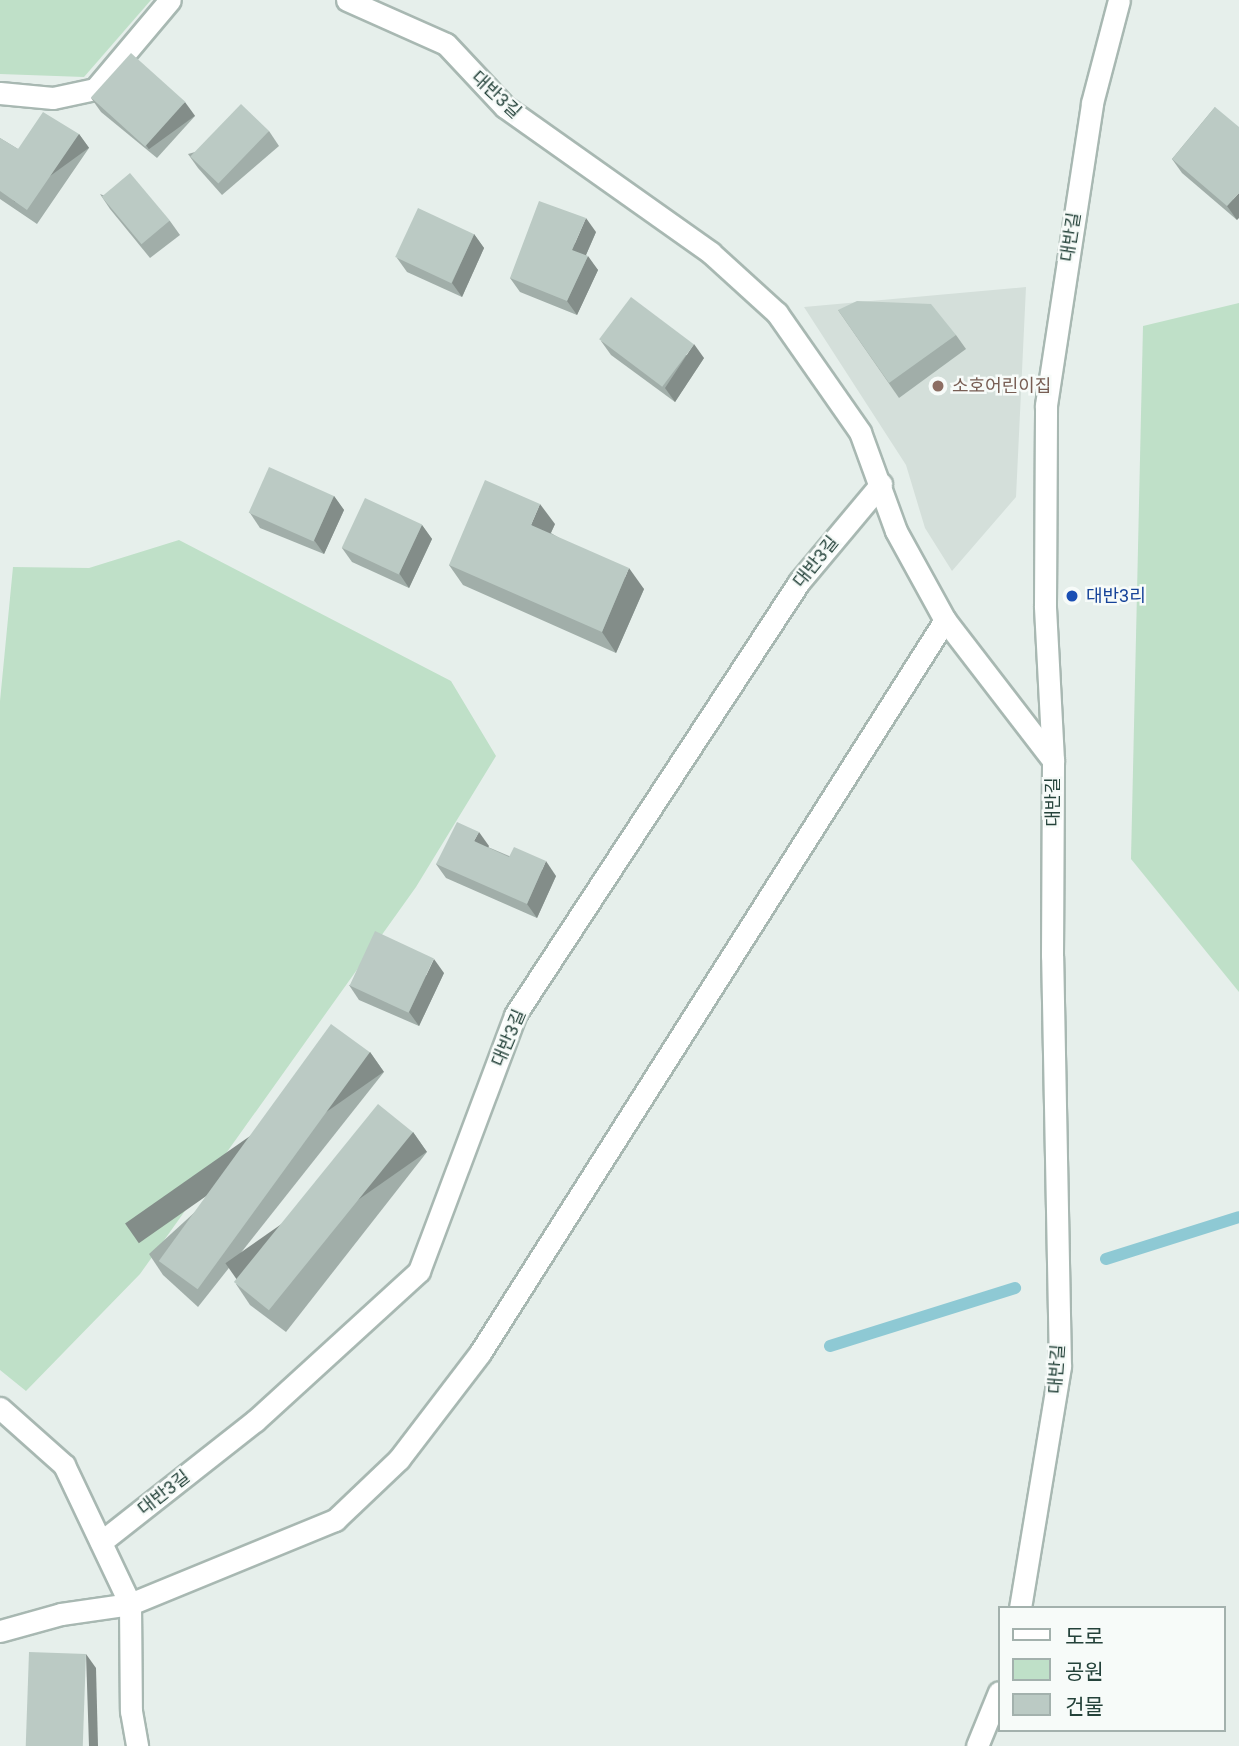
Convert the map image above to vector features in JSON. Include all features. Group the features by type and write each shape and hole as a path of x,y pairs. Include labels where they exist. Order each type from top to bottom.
{"street":[{"path":"0,93 53,98 94,89 170,0"},
{"name":"대반3길","path":"347,0 446,44 505,107 711,253 777,313 860,432 896,531 945,620 1053,760"},
{"name":"대반길","path":"1020,1606 1060,1366 1052,956 1053,760 1045,605 1046,405 1092,103 1119,0"},
{"name":"대반3길","path":"101,1542 255,1421 419,1271 516,1015 799,582 881,484"},
{"path":"0,1631 61,1614 131,1605 335,1520 398,1459 480,1353 945,620"},
{"path":"0,1408 64,1465 131,1605 131,1711 137,1746"},
{"path":"977,1746 998,1694"}],"shaded area":[{"name":"소호어린이집","path":"1026,287 1016,497 952,571 925,528 906,465 804,307"}],"green space":[{"path":"0,0 151,0 84,77 0,74"},
{"path":"1239,303 1239,992 1131,859 1143,326"},
{"path":"179,540 451,681 496,756 416,887 140,1274 26,1391 0,1370 0,701 13,567 89,568"}],"building":[{"path":"131,53 185,102 145,146 91,98"},
{"path":"241,104 269,131 218,184 190,157"},
{"path":"1215,107 1239,127 1239,193 1227,206 1172,159"},
{"path":"43,112 79,134 27,210 0,191 0,138 18,149"},
{"path":"130,173 170,220 142,244 102,197"},
{"path":"539,201 586,218 572,250 588,256 567,301 510,278"},
{"path":"418,208 474,234 451,283 395,257"},
{"path":"631,297 694,345 662,387 599,339"},
{"path":"857,301 931,304 956,335 889,383 838,310"},
{"path":"269,467 334,496 314,542 249,513"},
{"path":"485,480 540,504 531,525 629,568 602,632 449,565"},
{"path":"365,498 422,525 399,574 342,548"},
{"path":"457,822 479,832 474,841 509,857 514,847 546,861 527,904 436,864"},
{"path":"375,931 434,958 409,1013 350,985"},
{"path":"331,1024 370,1052 198,1289 159,1261"},
{"path":"378,1104 413,1132 269,1310 234,1282"},
{"path":"29,1652 86,1654 83,1746 26,1746"}],"waterway":[{"path":"1106,1259 1239,1217"},
{"path":"830,1346 1015,1288"}],"place":[{"name":"소호어린이집","path":"938,386"},
{"name":"대반3리","path":"1072,596"}]}
